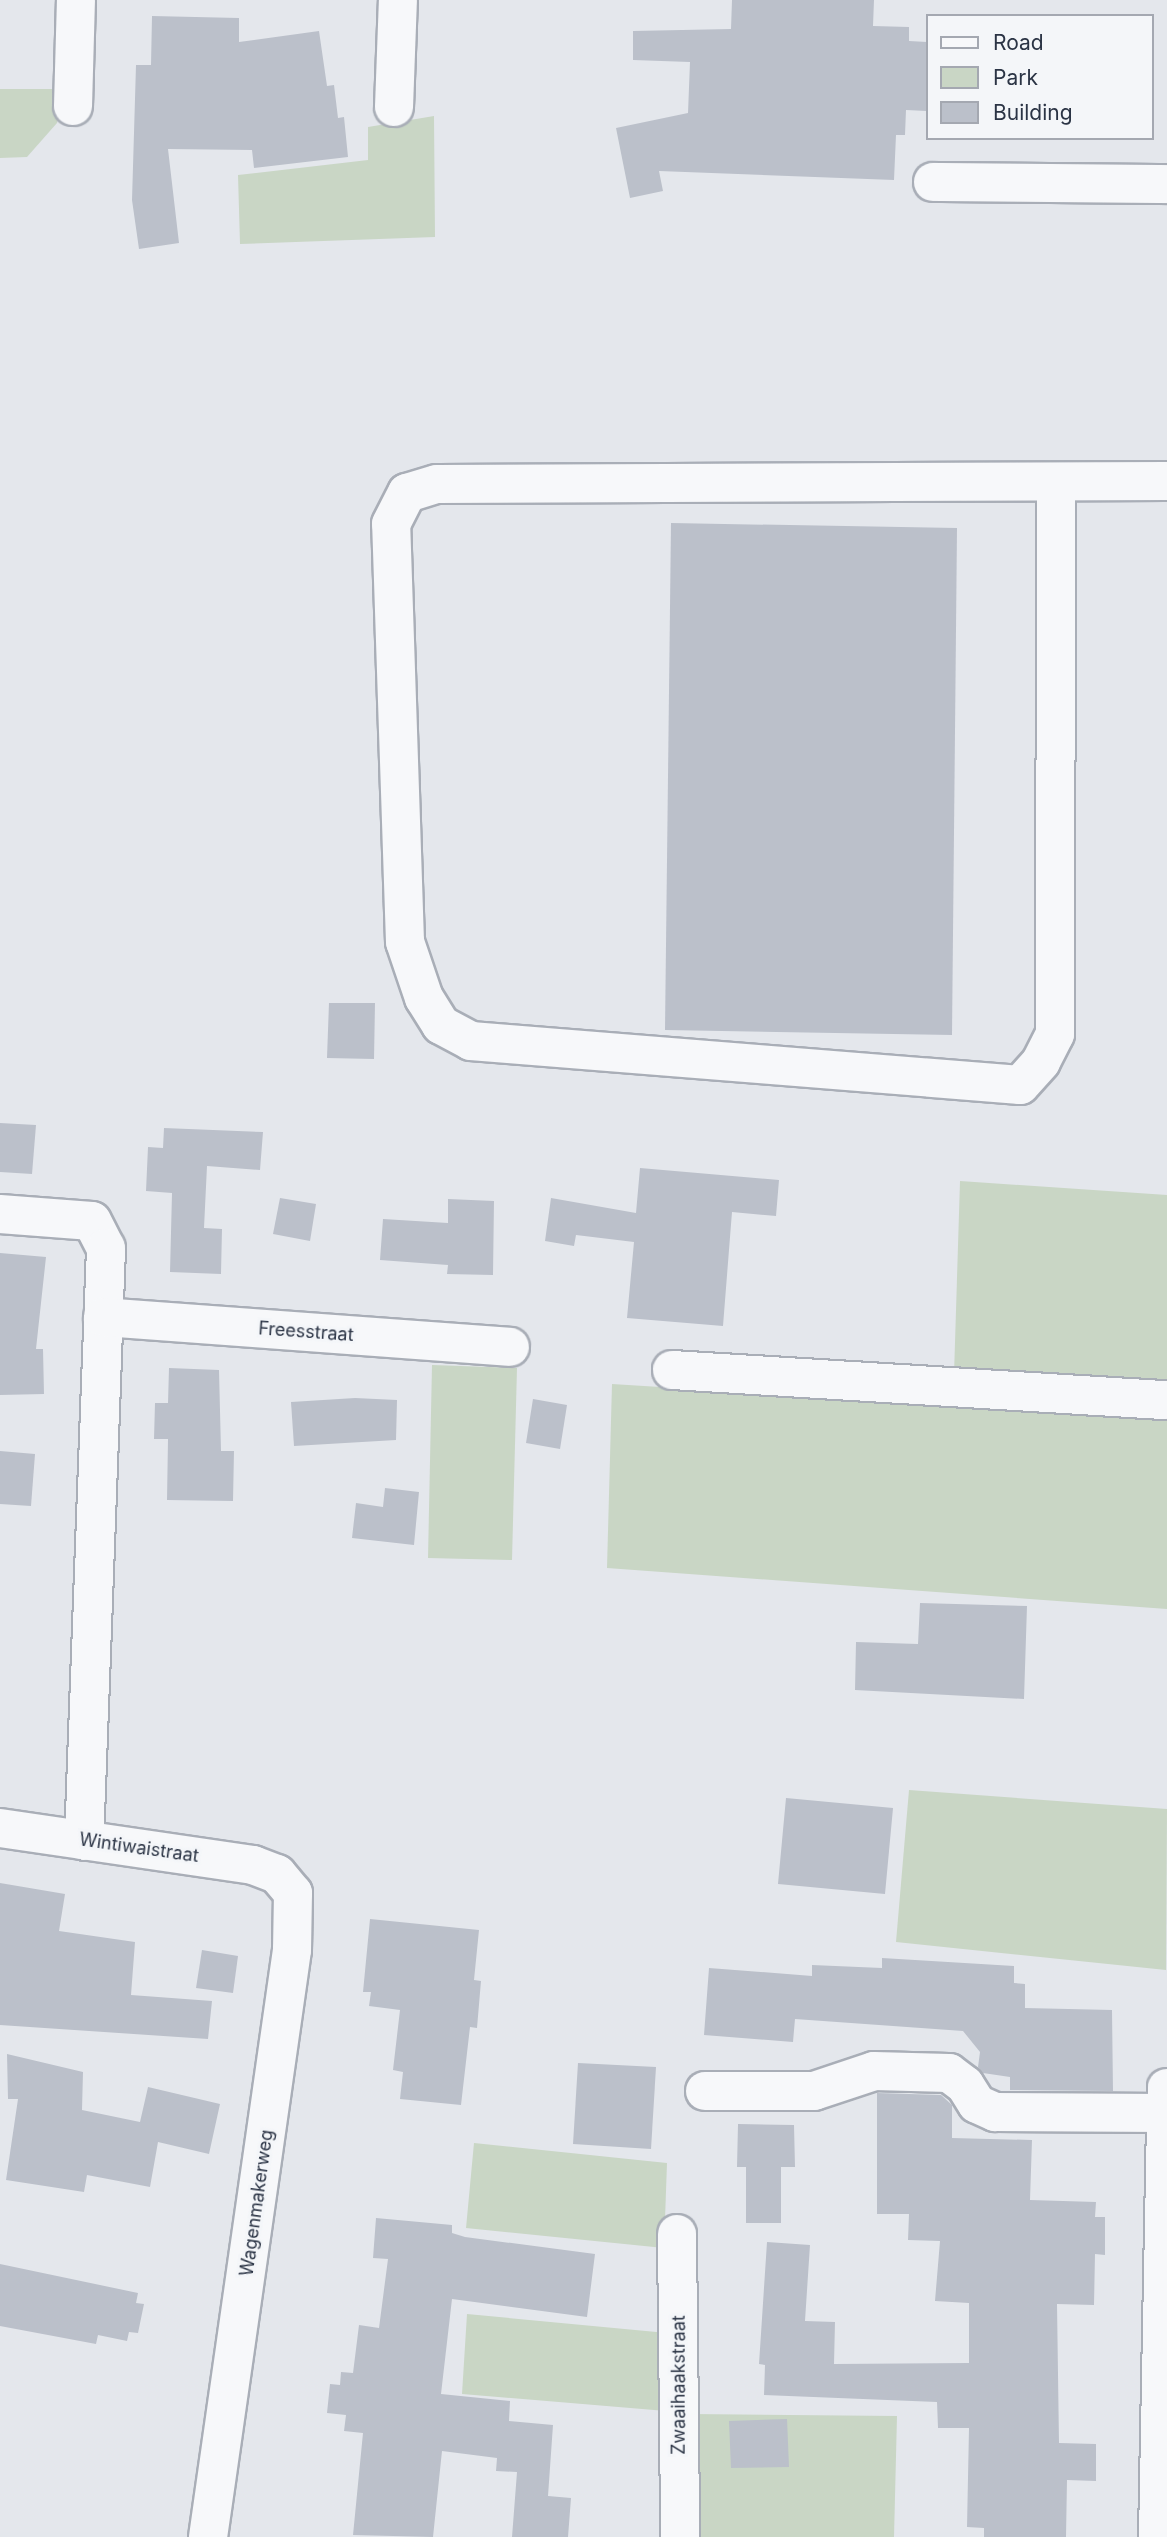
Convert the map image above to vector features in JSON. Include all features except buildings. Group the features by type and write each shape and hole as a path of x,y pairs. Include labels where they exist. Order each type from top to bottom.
{"street":[{"path":"73,106 76,0"},
{"path":"394,107 398,0"},
{"path":"933,182 1167,184"},
{"path":"1056,482 1055,1034 1041,1062 1020,1085 471,1041 441,1025 424,998 405,942 391,524 407,493 437,484 1167,481"},
{"path":"0,1214 92,1221 106,1248 84,1840"},
{"name":"Freesstraat","path":"103,1318 510,1347"},
{"path":"671,1370 1167,1400"},
{"name":"Wintiwaistraat","path":"0,1828 253,1865 277,1874"},
{"name":"Wagenmakerweg","path":"208,2537 292,1950 293,1893 277,1874"},
{"path":"705,2091 814,2091 874,2071 949,2073 977,2104 995,2112 1166,2100 1158,2537"},
{"name":"Zwaaihaakstraat","path":"677,2234 680,2537"}],"green space":[{"path":"0,89 63,89 57,123 27,157 0,158"},
{"path":"434,116 435,237 240,244 238,175 368,160 368,127"},
{"path":"960,1181 1167,1195 1167,1389 954,1375"},
{"path":"432,1365 517,1368 512,1560 428,1558"},
{"path":"612,1384 1167,1419 1167,1609 607,1568"},
{"path":"909,1790 1167,1809 1166,1970 896,1942"},
{"path":"474,2143 667,2163 664,2248 466,2228"},
{"path":"467,2314 667,2333 666,2411 462,2394"},
{"path":"690,2414 897,2416 894,2537 691,2537"}]}
